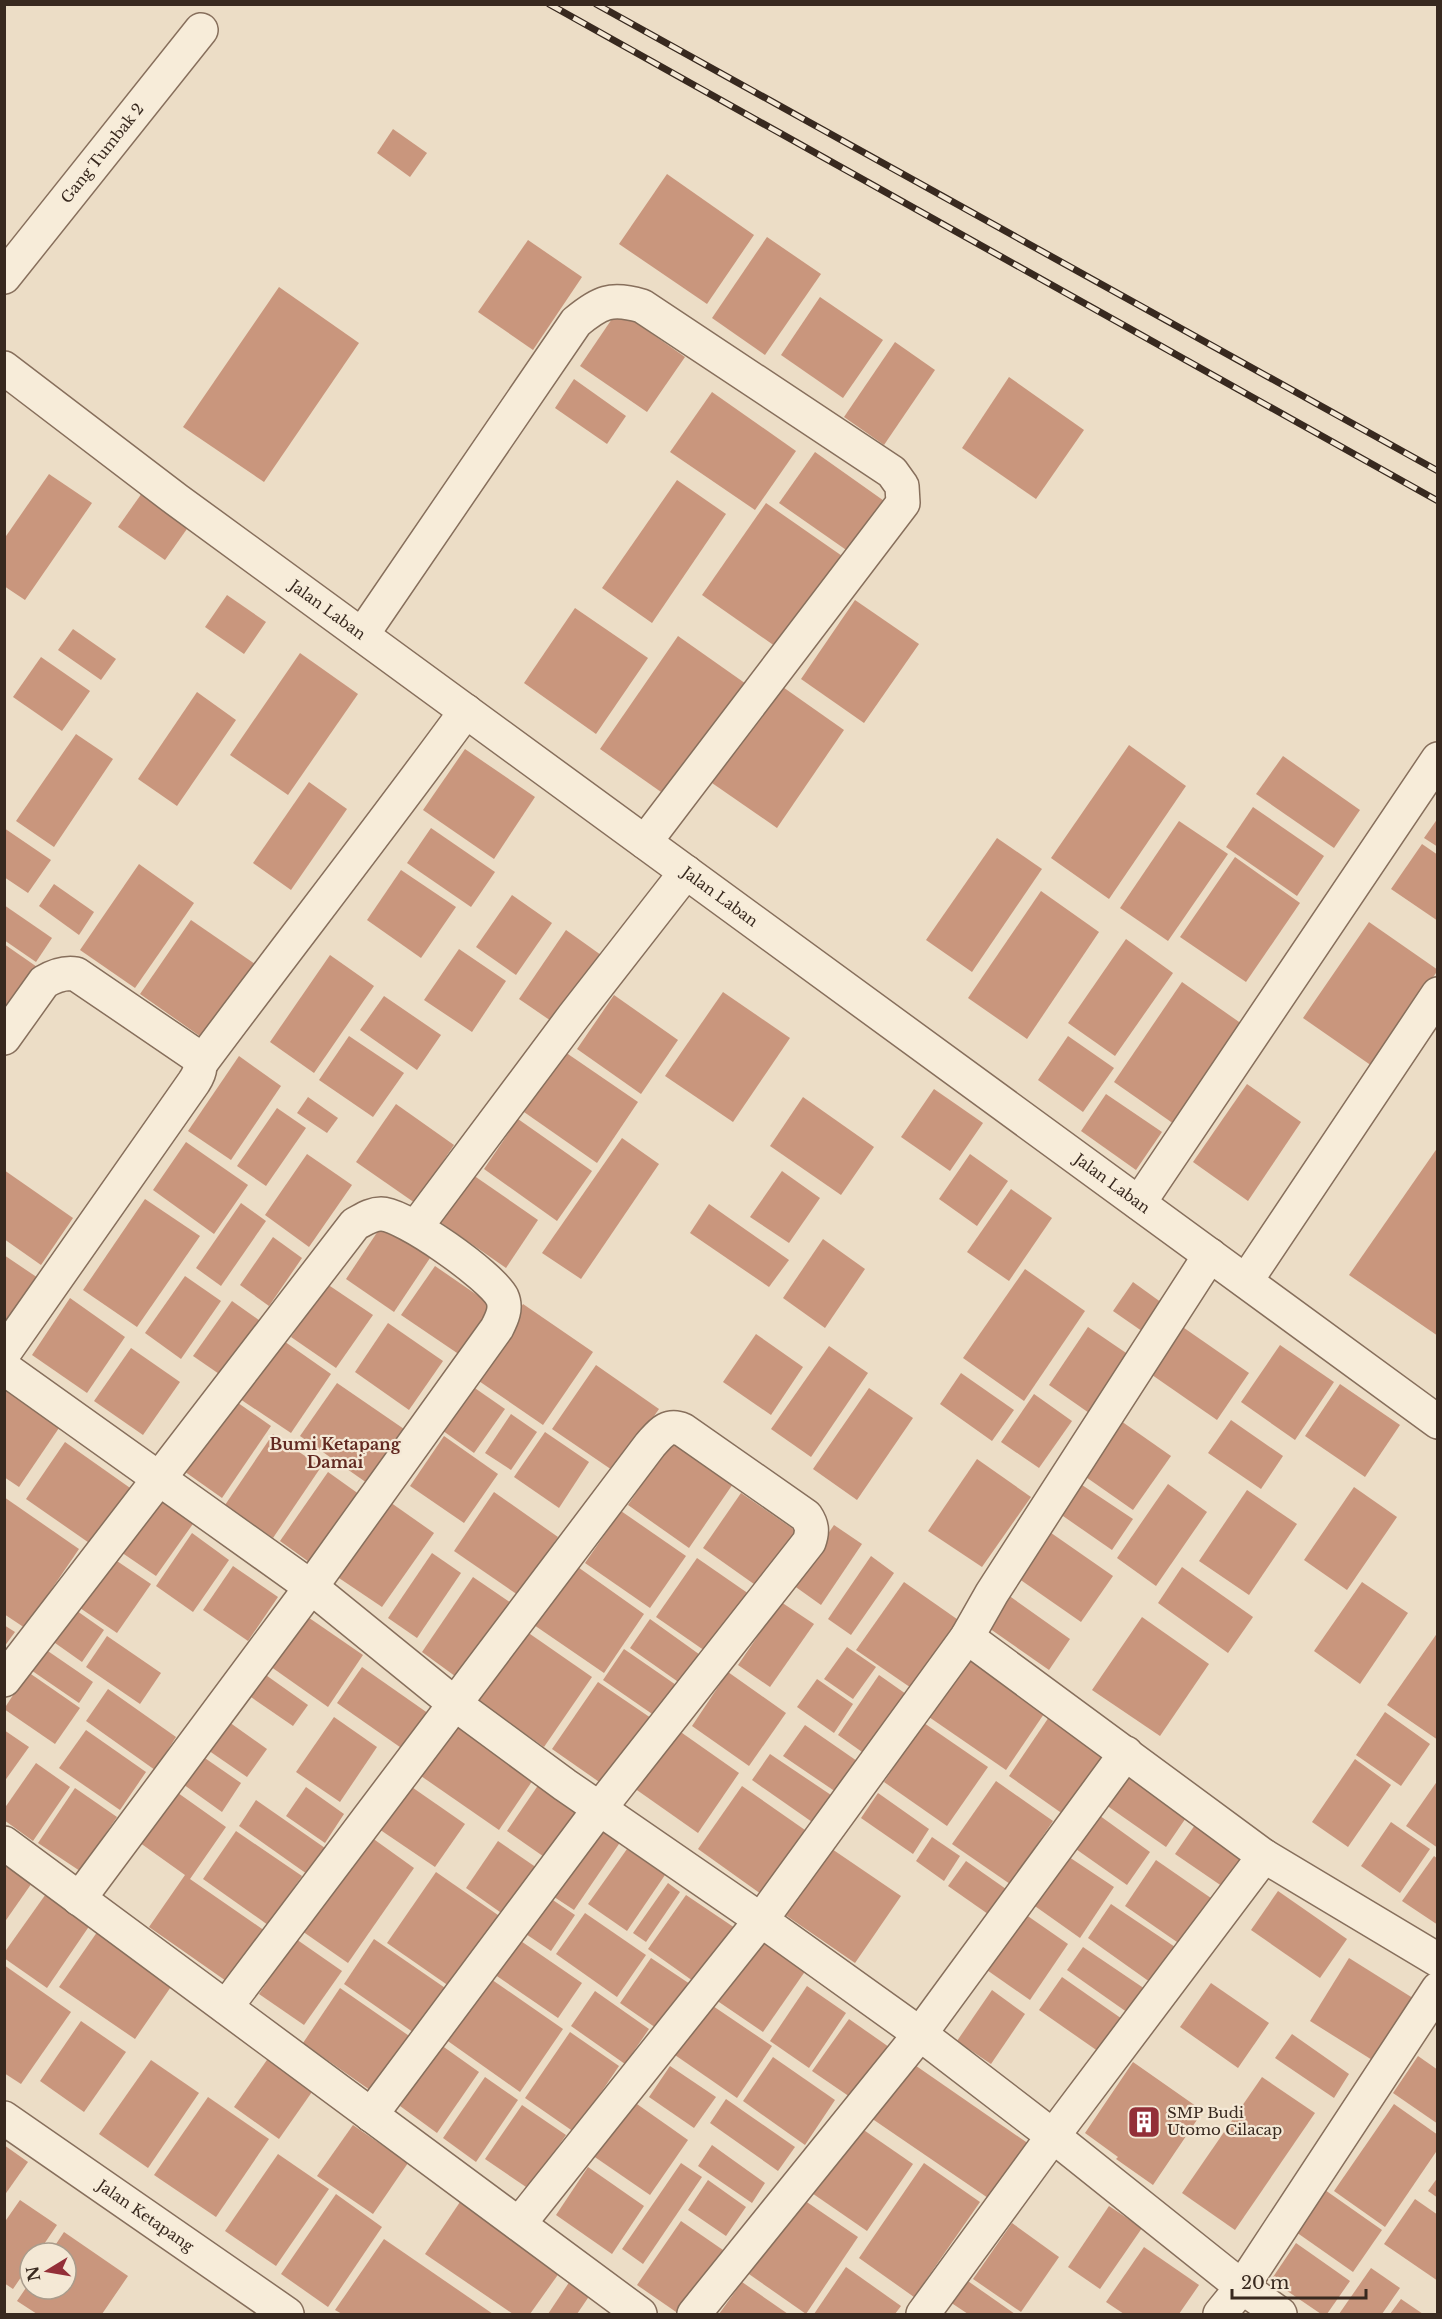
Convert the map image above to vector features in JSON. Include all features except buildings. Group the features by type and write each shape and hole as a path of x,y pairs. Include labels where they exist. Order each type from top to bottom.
{"street":[{"name":"Gang Tumbak 2","path":"4,277 201,30"},
{"path":"362,635 576,322 592,309 608,303 622,301 642,306 892,472 902,486 903,503 645,842"},
{"name":"Jalan Laban","path":"4,368 177,500 1210,1255 1433,1410"},
{"path":"4,1353 194,1082 200,1073 201,1063 319,905 378,831 466,711"},
{"path":"1139,1203 1437,759"},
{"path":"416,1227 573,1017 686,872"},
{"path":"4,1038 44,982 70,972 195,1055 201,1063"},
{"path":"1246,1281 1437,994"},
{"path":"4,1680 355,1224 367,1217 379,1214 393,1216 416,1227 493,1284 503,1299 504,1315 497,1328 311,1587 79,1899"},
{"path":"519,2224 761,1920 967,1637 992,1593 1210,1255"},
{"path":"4,1368 311,1587 455,1704 920,2034 1053,2136 1242,2287 1280,2314"},
{"path":"226,2007 650,1445 665,1429 675,1426 683,1430 806,1516 812,1524 809,1542 600,1808 371,2115"},
{"path":"967,1637 1264,1856 1437,1960"},
{"path":"694,2314 920,2034 1126,1753"},
{"path":"4,1843 640,2314"},
{"path":"923,2314 1053,2136 1264,1856"},
{"path":"1220,2314 1242,2287 1437,1989"},
{"name":"Jalan Ketapang","path":"4,2118 287,2314"}],"railway":[{"path":"549,4 1438,501"},
{"path":"596,4 1438,471"}],"place":[{"name":"SMP Budi Utomo Cilacap","path":"1144,2122"}],"district":[{"name":"Bumi Ketapang Damai","path":"335,1453"}]}
